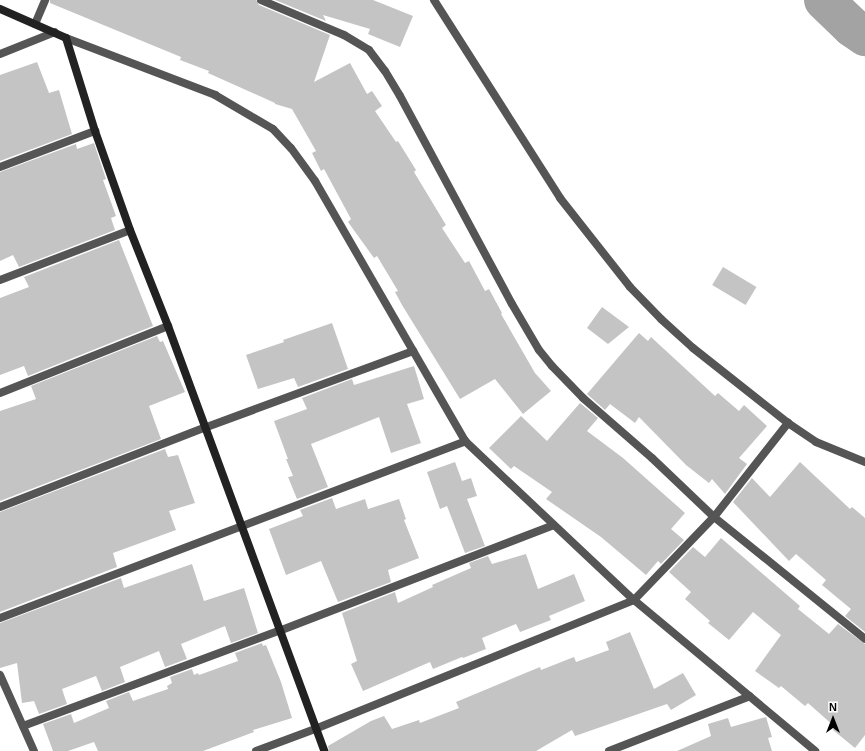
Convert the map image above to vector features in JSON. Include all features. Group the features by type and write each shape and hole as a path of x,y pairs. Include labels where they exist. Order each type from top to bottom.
{"street":[{"path":"34,24 45,0"},
{"path":"261,0 344,35 369,50 385,71 400,96 487,259 539,350 563,378 583,398 652,458 714,517 865,639"},
{"path":"434,0 560,198 630,287 661,319 693,348 788,423 816,442 865,462"},
{"path":"0,9 66,38 215,95 273,129 291,148 315,181 464,440 634,600 815,751"},
{"path":"0,54 55,32"},
{"path":"66,38 95,131 130,230 168,326 240,527 324,751"},
{"path":"0,167 95,131"},
{"path":"0,280 130,230"},
{"path":"0,393 168,326"},
{"path":"0,507 204,428 412,351"},
{"path":"256,751 315,729 634,600 714,517 788,423"},
{"path":"0,618 464,440"},
{"path":"23,726 279,631 553,525"},
{"path":"0,675 34,751"},
{"path":"609,751 750,696"}],"building":[{"path":"50,0 256,0 259,5 330,35 314,82 350,63 367,94 372,91 382,106 375,111 396,142 398,141 416,170 414,172 446,225 442,228 465,263 469,261 485,291 489,289 502,313 501,314 535,373 551,391 523,414 495,379 460,399 402,305 395,292 398,291 377,256 374,258 348,222 351,219 324,169 321,171 312,153 316,151 292,109 275,104 208,73 209,71 180,60 181,57 50,3"},
{"path":"275,0 373,0 413,16 400,47 368,34 370,29 323,15 326,21"},
{"path":"37,62 49,93 59,90 72,134 0,161 0,75"},
{"path":"94,143 106,179 103,180 116,216 111,218 115,230 19,267 13,255 0,261 0,172 76,144 77,149"},
{"path":"119,240 153,326 28,376 24,366 0,375 0,298 29,287 24,277"},
{"path":"723,267 756,287 746,305 712,285"},
{"path":"602,307 629,327 608,344 587,328"},
{"path":"332,323 348,369 298,387 294,378 258,389 246,355"},
{"path":"639,333 648,341 651,337 715,396 718,393 739,411 744,405 767,426 739,458 747,464 725,494 712,479 709,483 686,465 639,417 635,423 610,404 605,410 587,394"},
{"path":"157,336 160,342 163,341 185,392 149,406 161,439 0,501 0,411 36,399 31,386"},
{"path":"414,366 424,399 407,404 421,443 391,453 379,417 311,444 328,487 297,499 288,477 293,476 286,459 288,459 274,421 307,409 302,398 352,379 354,385"},
{"path":"580,403 598,418 587,431 623,458 685,513 671,529 684,540 661,564 658,561 646,575 601,537 546,499 552,492 514,466 511,469 489,448 521,416 547,441"},
{"path":"165,449 168,457 178,455 195,503 169,511 176,530 113,553 117,567 0,612 0,512"},
{"path":"455,462 462,481 471,478 477,496 467,499 485,546 465,553 447,506 440,509 427,472"},
{"path":"800,462 850,509 852,507 865,518 865,632 845,616 851,609 822,585 826,580 796,554 789,561 733,502 752,478 770,497"},
{"path":"332,498 336,509 365,499 368,509 399,499 406,519 404,520 419,558 388,570 391,582 338,602 321,561 286,575 269,529 303,516 300,510"},
{"path":"721,538 800,606 798,609 829,634 838,624 865,644 865,735 855,748 833,730 835,727 808,703 805,706 781,686 779,688 755,671 781,635 753,612 729,640 708,623 710,621 685,599 691,592 669,572 693,547 705,557"},
{"path":"526,554 538,589 574,574 585,601 549,616 551,620 520,632 516,624 482,638 486,649 433,669 430,662 363,691 351,664 357,661 342,613 395,592 398,603 433,587 432,585 471,568 469,563 488,556 492,564"},
{"path":"192,564 204,601 244,588 258,633 231,643 225,626 181,644 187,659 165,667 159,651 120,667 125,682 102,691 96,676 62,689 67,704 39,714 34,701 22,703 17,663 0,668 0,623 121,578 124,588"},
{"path":"630,632 654,689 683,673 696,695 671,710 667,704 575,736 572,730 536,751 329,751 328,746 371,721 384,716 392,729 419,720 420,723 459,708 456,702 540,667 541,670 574,657 576,662 609,650 606,642"},
{"path":"262,643 263,646 266,645 281,682 292,718 253,730 254,732 203,751 98,751 94,742 68,751 53,751 43,724 71,714 74,723 109,708 106,701 129,692 133,701 168,689 167,686 172,683 170,677 192,669 194,675 198,673 199,675 238,661 235,653"},
{"path":"766,717 772,737 768,738 772,751 677,751 711,736 708,724 728,718 731,727"}],"waterway":[{"path":"824,0 852,27 865,36"}]}
